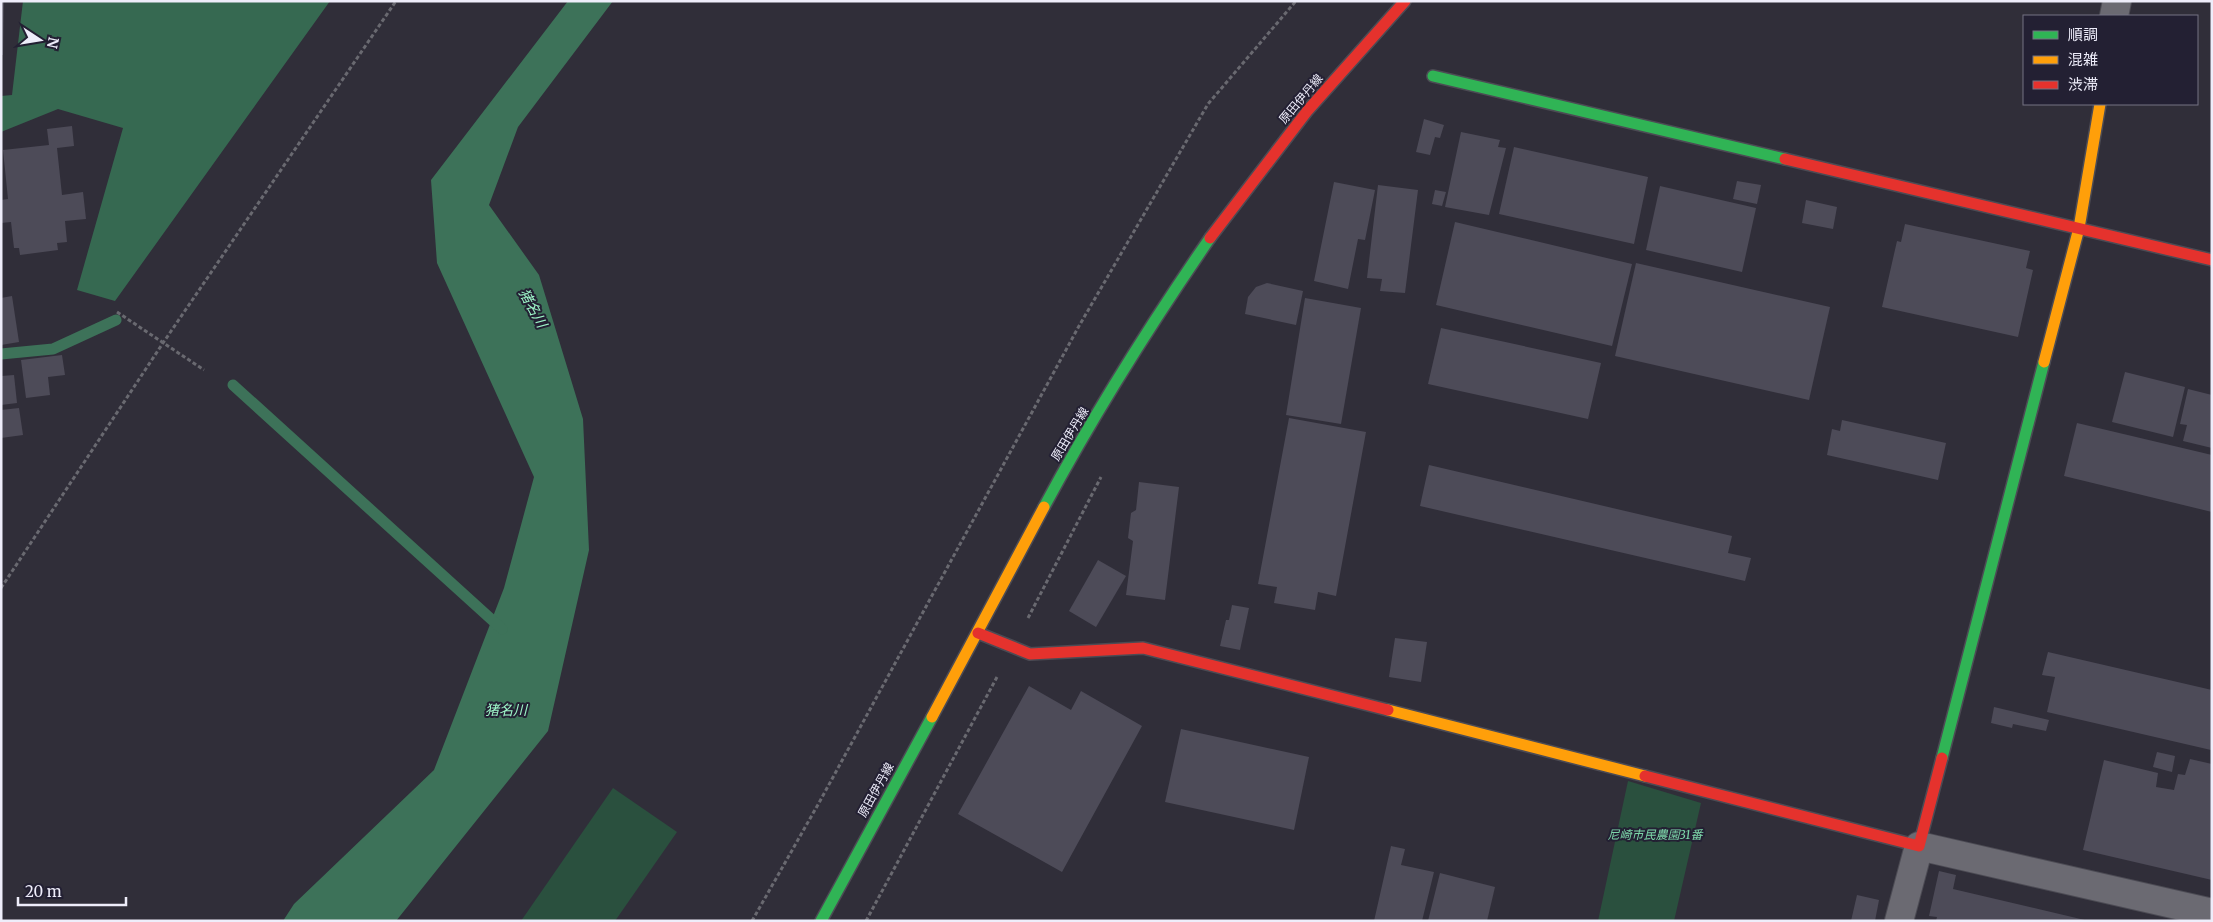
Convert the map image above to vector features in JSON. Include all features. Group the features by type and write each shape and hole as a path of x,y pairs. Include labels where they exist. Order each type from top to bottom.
{"street":[{"name":"原田伊丹線","path":"821,921 978,633 1061,475 1126,365 1169,299 1246,190 1303,115 1405,1"},
{"path":"2114,15 2117,1"},
{"path":"1433,76 2212,260"},
{"path":"1899,921 2078,228 2100,105"},
{"path":"978,633 1030,654 1143,648 1919,846 2212,913"}],"path":[{"path":"1,588 163,343 396,1"},
{"path":"752,921 825,793 1079,326 1208,104 1296,1"},
{"path":"117,312 204,370"},
{"path":"866,921 1013,648 1102,475"}],"green space":[{"name":"尼崎市民農園31番","path":"1628,781 1701,803 1674,921 1598,921"},
{"path":"613,788 677,832 615,921 521,921"}],"shaded area":[{"path":"23,1 330,1 115,301 77,290 123,128 58,109 1,132 1,96 12,95"}],"water":[{"name":"猪名川","path":"568,1 613,1 518,127 489,205 539,275 583,419 589,550 548,731 396,921 283,921 294,904 434,770 504,588 534,477 437,263 431,180"}],"building":[{"path":"1,1 4,1 3,55 1,55"},
{"path":"1424,119 1444,125 1440,138 1435,137 1430,155 1416,152"},
{"path":"72,126 74,146 57,148 62,195 83,192 86,219 65,221 67,242 57,243 58,250 20,255 19,248 14,248 11,222 1,223 1,200 8,199 3,150 49,145 47,129"},
{"path":"1461,132 1500,140 1498,147 1506,148 1489,215 1445,207"},
{"path":"1514,147 1648,177 1634,244 1499,214"},
{"path":"1737,181 1761,185 1757,204 1733,199"},
{"path":"1334,182 1375,190 1365,240 1358,239 1348,289 1314,281"},
{"path":"1378,185 1418,190 1405,293 1380,291 1382,279 1367,278"},
{"path":"1660,186 1756,208 1742,272 1646,250"},
{"path":"1435,190 1446,192 1442,206 1432,204"},
{"path":"1806,200 1837,207 1833,229 1802,223"},
{"path":"1455,222 1632,264 1612,346 1436,305"},
{"path":"1905,224 2030,251 2026,268 2033,270 2018,337 1882,307 1897,241 1901,242"},
{"path":"1636,263 1830,307 1809,400 1615,356"},
{"path":"1267,283 1303,291 1296,325 1245,314 1248,297 1256,287"},
{"path":"12,296 19,342 1,345 1,298"},
{"path":"1305,298 1361,308 1341,424 1286,415"},
{"path":"1441,328 1601,363 1588,419 1428,384"},
{"path":"62,355 65,375 48,377 50,395 26,398 21,360"},
{"path":"2125,372 2185,387 2173,437 2112,422"},
{"path":"14,375 17,403 1,405 1,376"},
{"path":"2188,389 2212,395 2212,448 2183,441 2187,425 2180,424"},
{"path":"19,408 23,435 1,438 1,410"},
{"path":"1289,418 1366,432 1336,596 1318,592 1315,610 1274,603 1277,587 1258,584"},
{"path":"1842,420 1946,443 1938,480 1827,455 1832,429 1840,431"},
{"path":"2077,423 2212,455 2212,512 2064,476"},
{"path":"1429,465 1732,536 1728,553 1751,558 1745,581 1420,506"},
{"path":"1139,482 1179,487 1165,600 1126,595 1133,541 1128,538 1131,513 1136,510"},
{"path":"1098,560 1126,576 1096,627 1069,611"},
{"path":"1232,605 1249,608 1240,650 1220,646 1226,620 1229,620"},
{"path":"1395,638 1427,642 1421,682 1389,677"},
{"path":"2048,652 2212,690 2211,750 2047,712 2055,677 2042,675"},
{"path":"1029,686 1071,710 1081,691 1142,726 1062,872 958,814"},
{"path":"1994,707 2049,720 2046,731 2013,724 2012,728 1991,723"},
{"path":"1181,729 1309,757 1294,830 1165,802"},
{"path":"2157,752 2175,756 2172,772 2153,767"},
{"path":"2190,759 2212,764 2212,880 2083,850 2104,760 2158,773 2156,787 2174,790 2178,774 2185,775"},
{"path":"1391,846 1405,849 1401,865 1434,872 1422,921 1374,921"},
{"path":"1939,871 1956,875 1953,889 2089,921 1936,921 1937,917 1929,916"},
{"path":"1440,873 1495,887 1487,921 1428,921"},
{"path":"1857,895 1879,900 1875,921 1851,921"}],"waterway":[{"path":"1,354 53,349 116,320"},
{"path":"233,385 502,629"}],"traffic: fast":[{"path":"1433,76 1785,159"},
{"path":"1044,507 1123,370 1210,238"},
{"path":"1942,758 2044,362"},
{"path":"821,921 932,717"}],"traffic: slow":[{"path":"2044,362 2079,228 2100,105"},
{"path":"932,717 1044,507"},
{"path":"1388,710 1645,776"}],"traffic: jam":[{"path":"1210,238 1308,110 1405,1"},
{"path":"1785,159 2212,260"},
{"path":"978,633 1030,654 1143,648 1388,710"},
{"path":"1645,776 1919,846 1942,758"}]}
